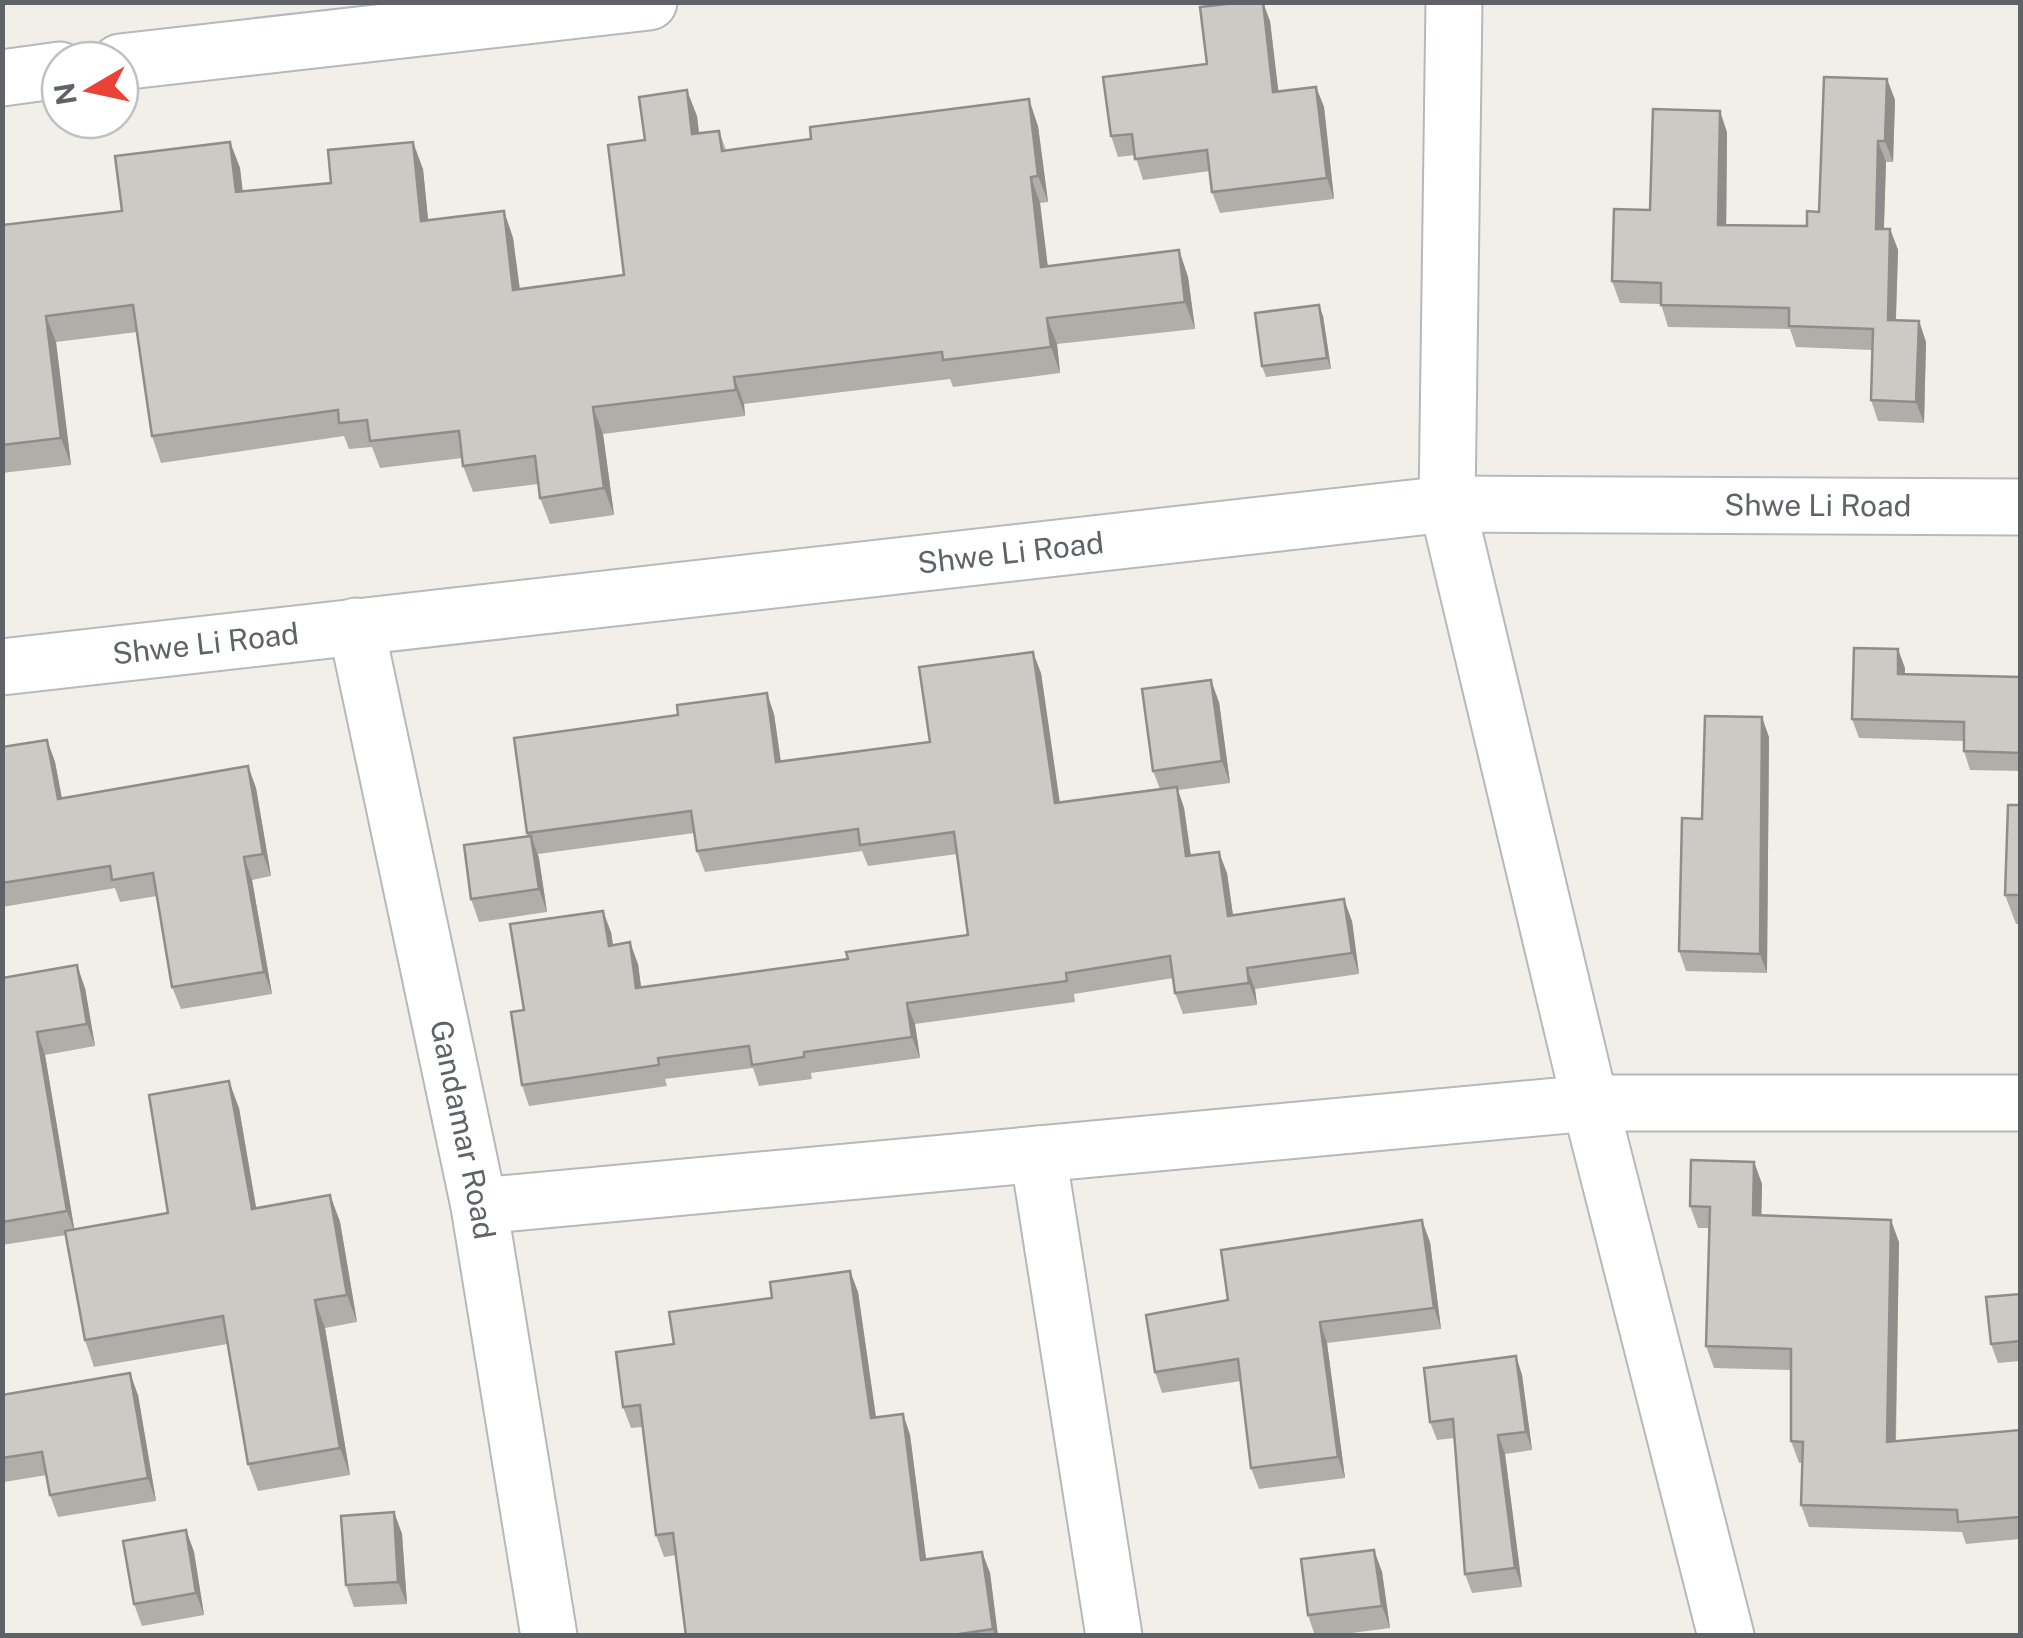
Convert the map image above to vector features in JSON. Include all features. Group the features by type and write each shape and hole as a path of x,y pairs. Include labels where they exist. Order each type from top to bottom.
{"street":[{"path":"140,57 276,22 650,2"},
{"path":"1454,2 1447,504 1590,1103 1726,1636"},
{"path":"2,78 40,73"},
{"name":"Shwe Li Road","path":"2,667 1447,504 2020,507"},
{"name":"Gandamar Road","path":"356,626 479,1206 549,1636"},
{"path":"479,1206 1590,1103 2020,1103"},
{"path":"1038,1154 1114,1636"}],"building":[{"path":"1263,2 1273,92 1316,87 1327,178 1212,192 1207,150 1135,159 1132,134 1111,136 1103,77 1207,64 1200,7"},
{"path":"1824,77 1887,79 1885,141 1878,141 1876,229 1890,229 1888,320 1919,321 1916,402 1871,400 1873,329 1789,326 1789,308 1661,305 1661,283 1612,281 1614,209 1650,210 1653,109 1720,111 1718,225 1807,226 1807,211 1819,212"},
{"path":"687,90 692,134 719,131 722,151 811,139 810,127 1029,99 1038,176 1031,177 1041,267 1179,250 1185,302 1047,318 1051,347 943,360 942,352 734,377 736,390 593,407 604,488 540,498 535,456 463,466 459,431 370,441 367,420 339,423 338,410 152,436 133,305 46,316 61,438 2,445 2,225 122,211 115,156 230,142 236,192 331,183 328,150 413,142 421,221 504,211 513,290 624,275 608,145 645,140 639,97"},
{"path":"1319,305 1327,358 1262,366 1255,313"},
{"path":"1854,648 1898,649 1898,674 2020,677 2020,753 1964,751 1964,722 1852,719"},
{"path":"1033,652 1055,803 1177,787 1186,856 1219,852 1228,916 1344,899 1352,953 1247,968 1249,983 1175,993 1170,956 1066,973 1067,981 907,1003 912,1037 804,1052 804,1057 752,1065 749,1046 658,1058 659,1065 522,1085 511,1012 524,1010 510,924 603,911 609,946 630,942 636,988 848,959 846,952 968,935 954,832 860,845 858,829 697,851 691,811 527,833 514,738 678,715 677,705 767,693 776,762 930,742 919,667"},
{"path":"1211,680 1222,761 1153,771 1142,689"},
{"path":"1705,716 1762,717 1760,954 1679,951 1682,818 1702,819"},
{"path":"47,740 58,799 248,766 263,854 244,857 264,972 172,987 153,873 112,880 110,866 2,883 2,747"},
{"path":"2008,805 2020,805 2020,895 2005,895"},
{"path":"531,836 539,889 471,899 464,845"},
{"path":"77,965 87,1024 37,1032 67,1211 2,1222 2,978"},
{"path":"229,1081 252,1209 330,1195 347,1295 315,1300 340,1448 248,1464 223,1316 85,1340 65,1231 168,1213 149,1095"},
{"path":"1691,1160 1754,1162 1753,1215 1891,1220 1887,1442 2020,1430 2020,1517 1958,1522 1957,1510 1801,1505 1803,1442 1791,1441 1791,1349 1706,1346 1710,1207 1690,1206"},
{"path":"1422,1220 1434,1308 1320,1322 1338,1457 1251,1468 1238,1359 1155,1372 1146,1315 1228,1300 1221,1250"},
{"path":"850,1271 871,1418 903,1414 921,1560 982,1552 993,1629 946,1636 686,1636 673,1533 656,1535 640,1405 623,1407 616,1352 674,1344 669,1312 772,1298 770,1282"},
{"path":"2020,1294 2020,1341 1991,1344 1986,1297"},
{"path":"1516,1356 1526,1432 1498,1435 1515,1568 1465,1574 1453,1419 1430,1422 1424,1368"},
{"path":"130,1373 148,1478 50,1495 42,1452 2,1458 2,1395"},
{"path":"394,1512 398,1582 346,1585 341,1516"},
{"path":"186,1530 196,1593 134,1604 123,1541"},
{"path":"1374,1550 1382,1606 1308,1615 1301,1559"}]}
